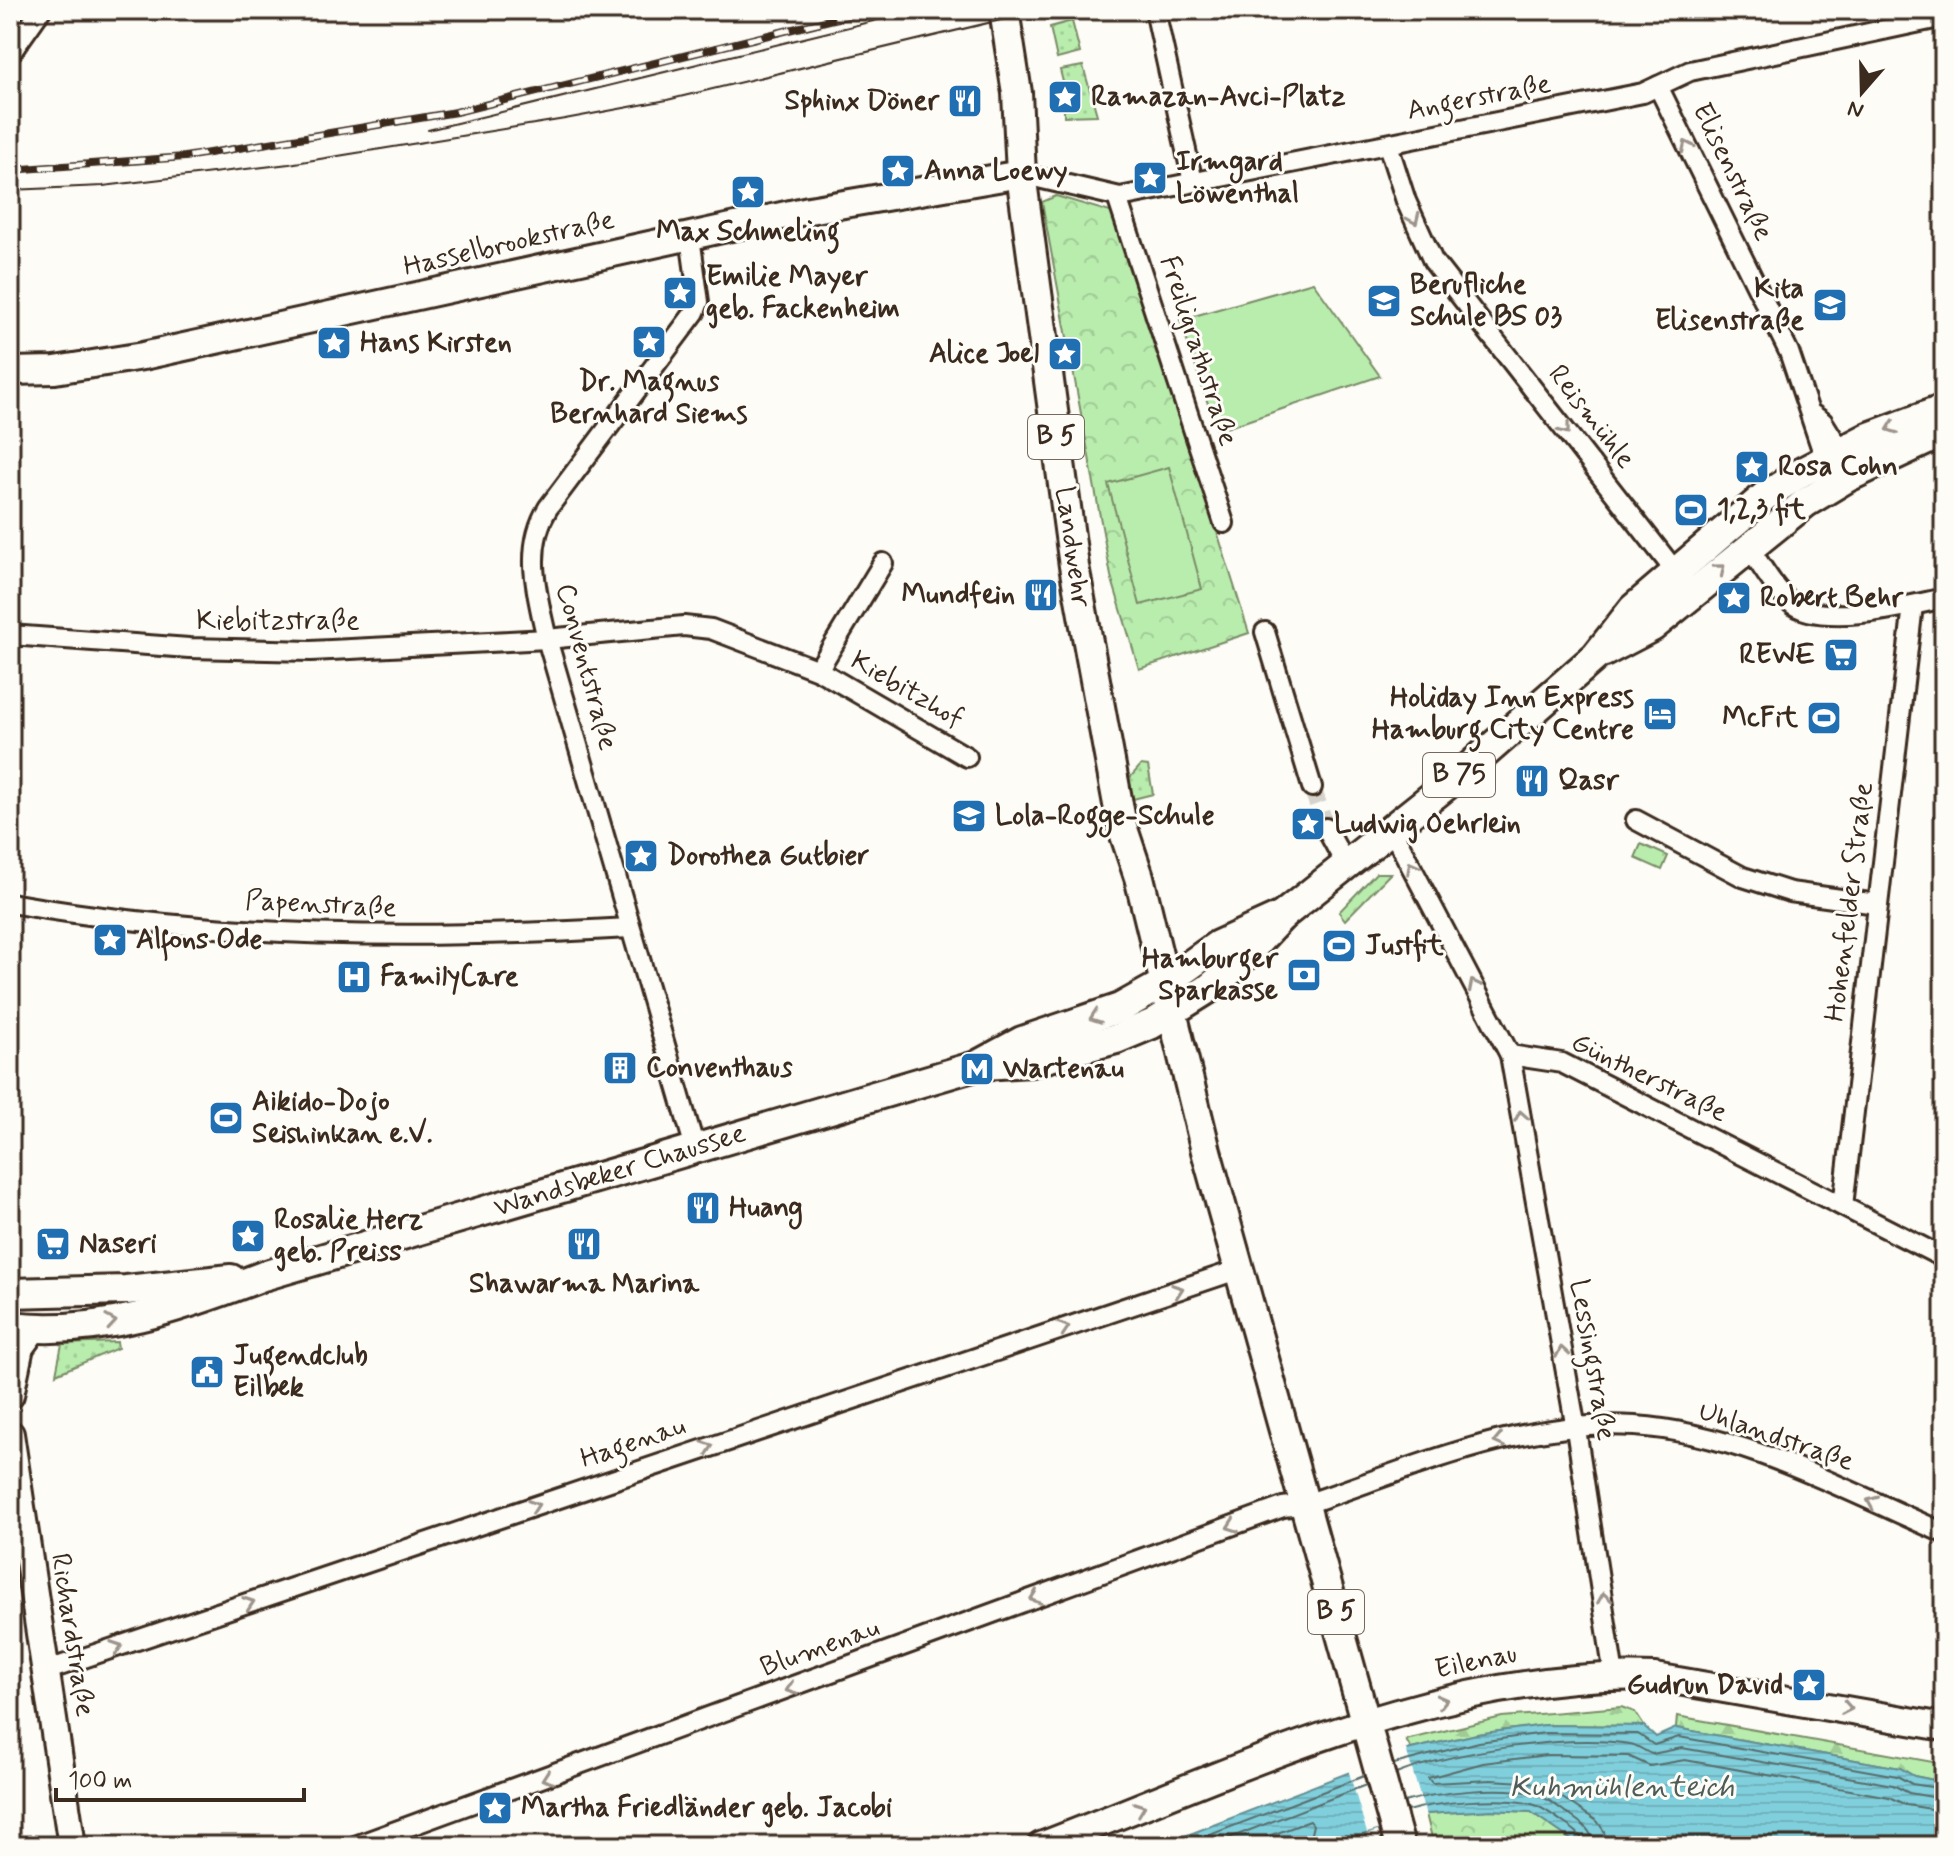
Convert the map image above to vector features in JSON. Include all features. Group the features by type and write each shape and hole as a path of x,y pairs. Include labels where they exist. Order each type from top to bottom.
{"main road":[{"name":"Landwehr","path":"1004,10 1017,93 1021,174 1085,637 1122,826 1139,877 1165,983"},
{"name":"B 75","path":"1684,582 1765,496 1833,455 1944,409"},
{"name":"B 75","path":"1171,1013 1230,971 1282,916 1392,830 1596,656 1633,609 1748,546 1823,491 1944,432"},
{"name":"B 75","path":"1165,983 1218,945 1282,916"},
{"name":"B 5","path":"1165,983 1240,1269 1397,1835"},
{"name":"Wandsbeker Chaussee","path":"976,1066 1022,1041 1120,1008 1165,983"},
{"name":"Wandsbeker Chaussee","path":"22,1327 106,1323 179,1309 263,1276 976,1066 1031,1062 1116,1039 1171,1013"},
{"name":"Wandsbeker Chaussee","path":"10,1293 126,1290 263,1276"}],"street":[{"path":"10,54 41,10"},
{"path":"1155,10 1193,182"},
{"name":"Angerstraße","path":"1021,174 1117,197 1643,93 1690,71 1944,17"},
{"name":"Elisenstraße","path":"1658,86 1789,352 1791,367 1812,414 1811,426 1833,455"},
{"name":"Reismühle","path":"1388,145 1406,201 1433,261 1684,582"},
{"name":"Hasselbrookstraße","path":"10,371 55,370 143,356 837,204 1021,174"},
{"name":"Freiligrathstraße","path":"1117,197 1224,523"},
{"name":"Conventstraße","path":"690,237 699,302 695,312 539,522 532,572 547,639 695,1148"},
{"path":"1823,491 1833,455"},
{"path":"1748,546 1777,586 1798,607 1832,615 1944,598"},
{"name":"Kiebitzhof","path":"818,670 883,563"},
{"name":"Hohenfelder Straße","path":"1843,1206 1913,605"},
{"name":"Kiebitzhof","path":"547,639 684,626 711,629 818,670 967,757"},
{"path":"1265,632 1312,787"},
{"name":"Kiebitzstraße","path":"10,635 277,651 547,639"},
{"path":"1636,820 1743,877 1790,892 1877,904"},
{"path":"1326,828 1346,865"},
{"path":"1392,830 1510,1055"},
{"name":"Papenstraße","path":"10,903 172,924 321,934 442,938 630,928"},
{"name":"Güntherstraße","path":"1510,1055 1562,1063 1944,1258"},
{"name":"Lessingstraße","path":"1510,1055 1576,1429 1614,1676"},
{"name":"Hagenau","path":"45,1671 1240,1269"},
{"path":"10,1306 45,1293"},
{"path":"10,1395 22,1327"},
{"name":"Uhlandstraße","path":"1306,1504 1488,1443 1541,1432 1634,1426 1702,1436 1776,1461 1944,1533"},
{"name":"Richardstraße","path":"10,1434 72,1846"},
{"name":"Blumenau","path":"355,1846 1283,1507 1306,1504"},
{"name":"Eilenau","path":"1041,1846 1367,1720 1494,1688 1614,1676 1655,1677 1944,1727"}],"green space":[{"path":"1072,21 1080,53 1057,59 1050,27"},
{"path":"1083,66 1097,115 1064,116 1064,105 1072,103 1075,95 1072,88 1064,86 1060,70"},
{"path":"1056,196 1117,214 1249,633 1139,669 1111,576 1042,202"},
{"path":"1313,282 1380,376 1217,431 1180,320"},
{"path":"1169,467 1202,589 1140,605 1108,484"},
{"path":"1141,765 1148,766 1153,794 1133,799 1127,781"},
{"path":"1641,844 1668,856 1662,870 1635,858"},
{"path":"1376,873 1391,873 1345,920 1339,912"},
{"path":"117,1342 118,1348 56,1374 62,1344"},
{"path":"1621,1707 1635,1712 1644,1726 1545,1725 1477,1734 1411,1749 1406,1740 1502,1717"},
{"path":"1677,1716 1944,1764 1944,1782 1914,1776 1900,1768 1676,1728"},
{"path":"1491,1810 1531,1812 1580,1846 1434,1846 1426,1814"}],"water":[{"name":"Kuhmühlenteich","path":"1545,1725 1644,1726 1656,1737 1676,1728 1900,1768 1914,1776 1944,1782 1944,1846 1580,1846 1531,1812 1491,1810 1426,1814 1329,1846 1159,1846 1407,1750 1477,1734"}],"pier":[{"path":"1406,1749 1426,1816 1367,1833 1348,1769"}],"tunnel":[{"path":"1312,787 1326,828"}],"tram line":[{"path":"428,130 918,10"},
{"path":"10,190 103,186 289,164 565,119 667,100 1042,10"}],"railway":[{"path":"10,170 185,157 456,112 870,10"}],"place":[{"name":"Ramazan-Avci-Platz","path":"1065,97"},
{"name":"Sphinx Döner","path":"965,101"},
{"name":"Anna Loewy","path":"898,171"},
{"name":"Irmgard Löwenthal","path":"1150,178"},
{"name":"Max Schmeling","path":"748,192"},
{"name":"Emilie Mayer geb. Fackenheim","path":"680,293"},
{"name":"Berufliche Schule BS 03","path":"1384,301"},
{"name":"Kita Elisenstraße","path":"1830,305"},
{"name":"Dr. Magnus Bernhard Siems","path":"649,342"},
{"name":"Hans Kirsten","path":"334,343"},
{"name":"Alice Joel","path":"1065,354"},
{"name":"Rosa Cohn","path":"1752,467"},
{"name":"1,2,3 fit","path":"1691,510"},
{"name":"Mundfein","path":"1041,595"},
{"name":"Robert Behr","path":"1734,598"},
{"name":"REWE","path":"1841,655"},
{"name":"Holiday Inn Express Hamburg City Centre","path":"1660,714"},
{"name":"McFit","path":"1824,718"},
{"name":"Qasr","path":"1532,781"},
{"name":"Lola-Rogge-Schule","path":"969,816"},
{"name":"Ludwig Oehrlein","path":"1308,824"},
{"name":"Dorothea Gutbier","path":"641,856"},
{"name":"Alfons Ode","path":"110,940"},
{"name":"Justfit","path":"1339,946"},
{"name":"Hamburger Sparkasse","path":"1304,975"},
{"name":"FamilyCare","path":"354,977"},
{"name":"Conventhaus","path":"620,1068"},
{"name":"Wartenau","path":"977,1069"},
{"name":"Aikido-Dojo Seishinkan e.V.","path":"226,1118"},
{"name":"Huang","path":"703,1208"},
{"name":"Rosalie Herz geb. Preiss","path":"248,1236"},
{"name":"Naseri","path":"53,1244"},
{"name":"Shawarma Marina","path":"584,1244"},
{"name":"Jugendclub Eilbek","path":"207,1372"},
{"name":"Gudrun David","path":"1809,1685"},
{"name":"Martha Friedländer geb. Jacobi","path":"495,1808"}]}
